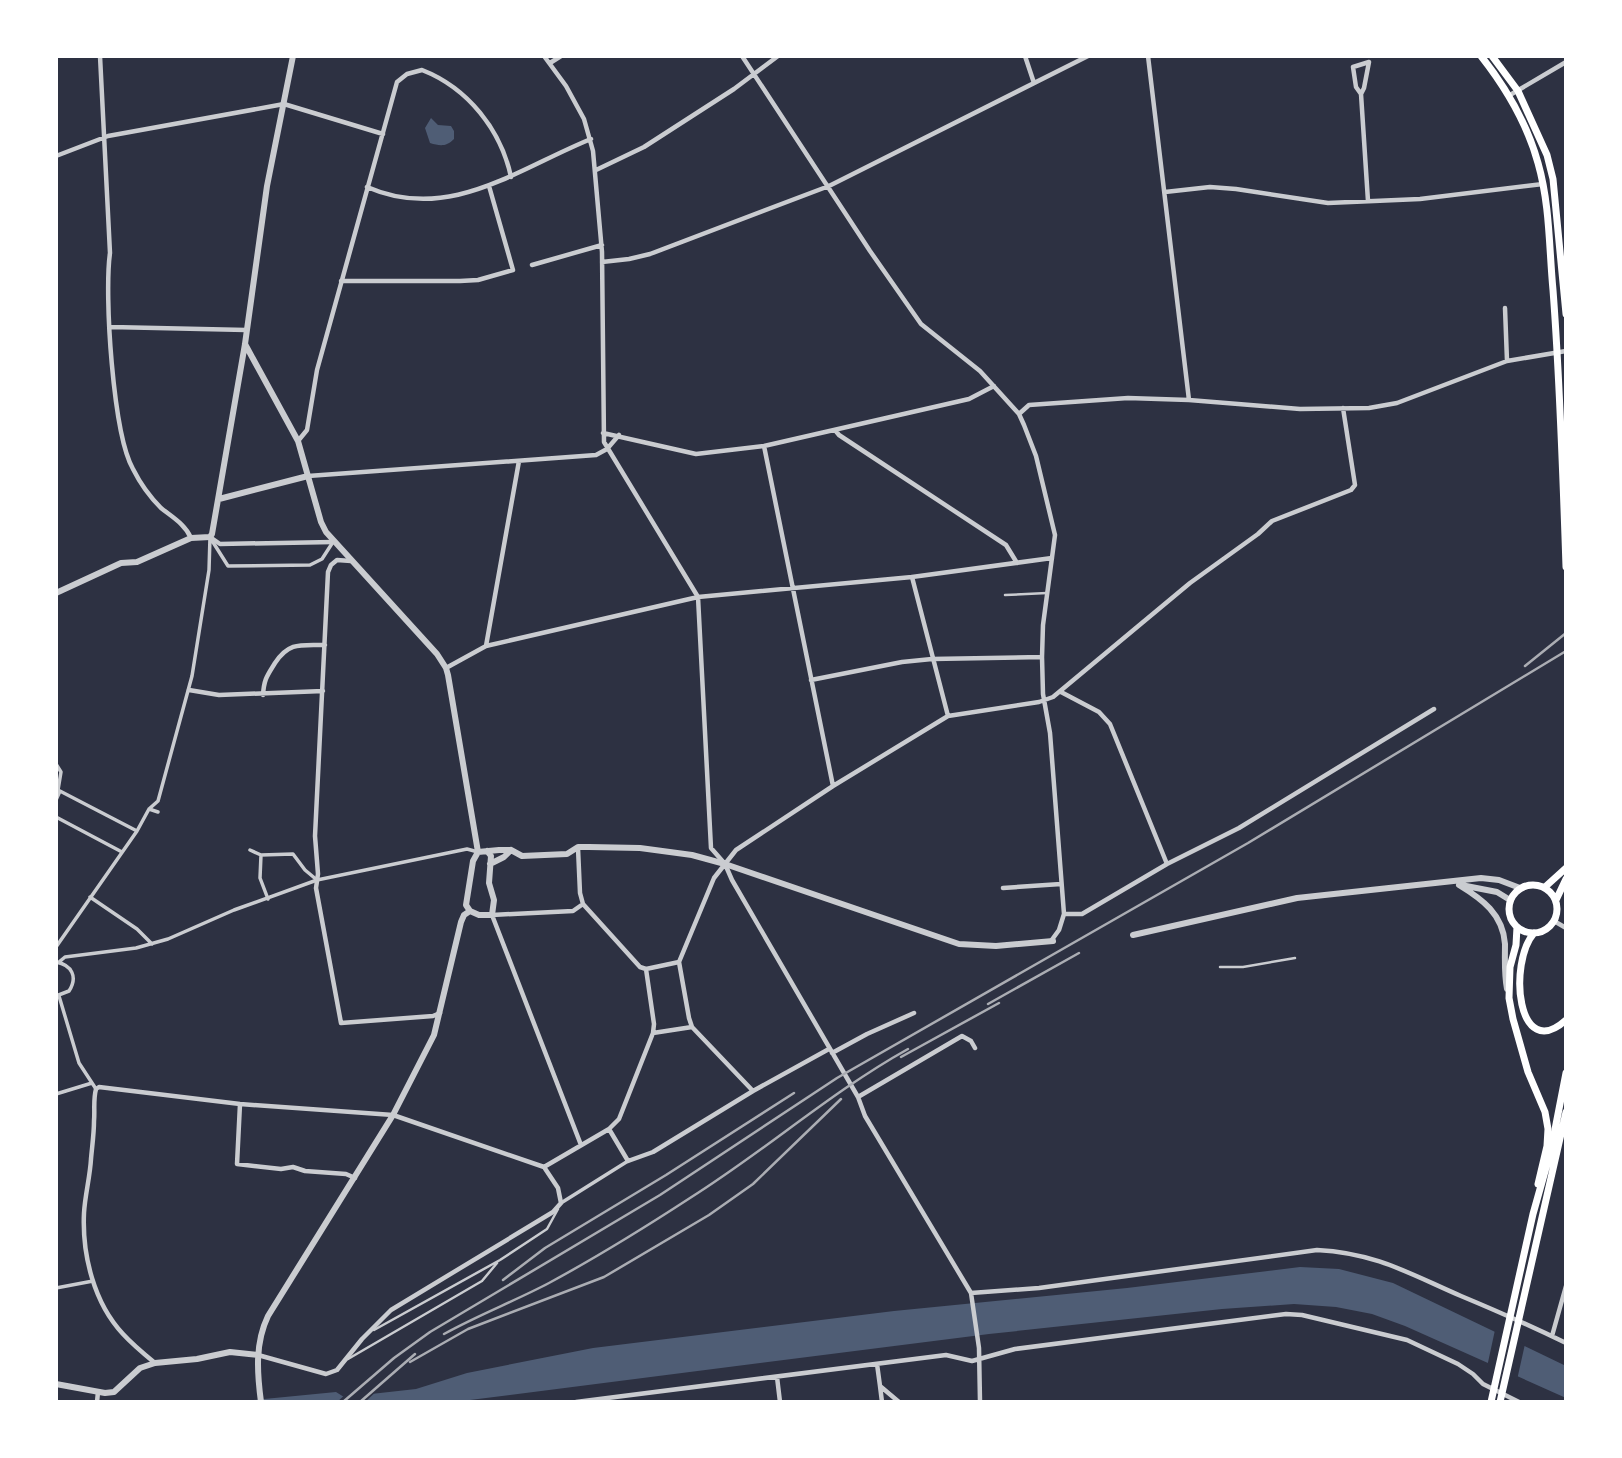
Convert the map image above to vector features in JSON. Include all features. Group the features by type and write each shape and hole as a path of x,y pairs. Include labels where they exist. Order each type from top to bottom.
{"main road":[{"path":"1481,56 1514,93 1543,184 1552,262 1559,377 1566,567"},
{"path":"1492,56 1542,140 1552,170 1566,314"},
{"path":"1545,887 1566,868"},
{"path":"1556,900 1566,879"},
{"path":"1517,927 1534,933 1546,930 1554,921 1558,911 1556,900 1545,887 1532,884 1520,888 1510,900 1510,916 1517,927 1516,945 1510,967 1509,998 1518,1041 1545,1112 1548,1129 1533,1214"},
{"path":"1534,933 1527,941 1521,965 1523,1011 1530,1024 1538,1029 1559,1027 1566,1020"},
{"path":"1491,1402 1533,1214 1551,1150 1566,1073"},
{"path":"1500,1402 1566,1112"}],"street":[{"path":"100,56 113,365 120,432 131,466 153,499 185,527 191,538"},
{"path":"56,947 137,831 149,808 158,801 189,690 209,570 210,537 215,526 267,186 293,56"},
{"path":"544,56 584,120 591,139 596,170 602,262 603,433 607,449 698,597 711,848 725,863 732,880 858,1097 872,1128 971,1293 980,1360 980,1402"},
{"path":"550,64 561,56"},
{"path":"155,1363 122,1334 105,1310 93,1281 84,1238 84,1210 91,1169 96,1089 79,1063 58,996 69,991 74,981 72,970 58,962 65,957 152,944 317,880 467,849 478,852 511,850 522,856 567,854 578,847 658,849 725,863 960,944 996,946 1052,941 1059,930 1064,914 1042,657 1046,593 1055,535 1036,456 1019,414 994,386 921,324 742,56"},
{"path":"596,170 644,147 734,89 778,56"},
{"path":"1025,56 1034,83"},
{"path":"602,262 650,254 829,186 1088,56"},
{"path":"1148,56 1189,400"},
{"path":"1361,93 1356,87 1353,66 1369,62 1361,93 1368,201"},
{"path":"1514,93 1566,62"},
{"path":"298,441 307,430 317,370 397,82 407,74 422,71 463,97 488,121 502,146 511,177"},
{"path":"56,156 103,138 284,104 383,134"},
{"path":"367,187 382,194 422,199 439,198 489,186 591,139"},
{"path":"1165,192 1210,187 1236,188 1328,203 1420,199 1543,184"},
{"path":"341,281 478,280 513,270 489,186"},
{"path":"532,265 601,245"},
{"path":"1505,308 1507,361"},
{"path":"111,327 246,330"},
{"path":"244,344 298,441 321,522 333,542 437,654 446,668 478,852 472,861 466,905 470,911 479,915 492,915 573,911 583,904"},
{"path":"1019,414 1028,405 1041,403 1128,398 1300,409 1369,408 1397,403 1507,361 1566,351"},
{"path":"603,433 696,454 764,446 969,399 994,386"},
{"path":"752,1091 692,1027 678,962 714,878 736,850 833,786 948,716 1045,700 1061,692 1126,634 1272,521 1351,490 1355,485 1343,408"},
{"path":"835,430 1006,545 1017,563"},
{"path":"219,499 308,476 596,455 607,449 619,435"},
{"path":"764,446 833,786"},
{"path":"486,646 519,461"},
{"path":"210,537 228,566 310,565 322,559 333,542"},
{"path":"56,593 121,563 137,562 191,538 210,537 220,544 333,542"},
{"path":"446,668 486,646 698,597 912,577 1052,558"},
{"path":"351,561 337,560 328,570 316,836 316,888 341,1023 440,1013"},
{"path":"912,577 948,716"},
{"path":"263,695 266,674 279,655 300,645 324,645"},
{"path":"811,680 932,659 1042,657"},
{"path":"189,690 219,695 323,691"},
{"path":"1061,692 1099,712 1110,724 1167,864"},
{"path":"1064,914 1082,914 1167,864 1239,828 1434,709"},
{"path":"56,764 61,772 60,791 56,800"},
{"path":"60,791 137,831"},
{"path":"149,808 158,812"},
{"path":"56,817 122,852"},
{"path":"578,847 583,904 640,967 646,969 678,962"},
{"path":"250,850 261,855 293,854 317,880"},
{"path":"490,864 511,850"},
{"path":"487,851 491,856 489,883 494,900 492,915 581,1145"},
{"path":"261,855 260,878 268,899"},
{"path":"1133,935 1290,899 1454,880 1494,879 1520,888"},
{"path":"1438,883 1497,892 1510,900"},
{"path":"1003,888 1061,884"},
{"path":"1459,885 1479,897 1499,919 1505,942 1504,971 1509,998"},
{"path":"90,897 137,929 152,944"},
{"path":"261,1402 258,1355 261,1331 393,1115 434,1035 461,922 464,915 470,911"},
{"path":"1554,921 1566,928"},
{"path":"544,1167 609,1129 619,1119 653,1033 646,969"},
{"path":"97,1402 105,1394 122,1387 140,1368 155,1363 197,1359 230,1352 258,1355 326,1374 337,1370 368,1332 391,1310 553,1212 561,1203 628,1161 653,1152 752,1091 830,1051 914,1013"},
{"path":"653,1033 692,1027"},
{"path":"858,1097 962,1036 971,1041 975,1048"},
{"path":"56,1094 92,1083"},
{"path":"96,1089 103,1087 240,1104 393,1115 544,1167 558,1188 561,1203"},
{"path":"240,1104 237,1164 281,1169 293,1167 305,1171 346,1174 355,1178"},
{"path":"609,1129 628,1161"},
{"path":"971,1293 1039,1288 1317,1250 1341,1251 1361,1254 1393,1265 1566,1343"},
{"path":"56,1288 93,1281"},
{"path":"1552,1336 1566,1286"},
{"path":"576,1402 946,1356 972,1361 1015,1349 1286,1314 1318,1318 1407,1340 1458,1364 1483,1384 1519,1402"},
{"path":"877,1364 882,1402"},
{"path":"777,1377 780,1402"},
{"path":"56,1384 105,1394"},
{"path":"880,1385 899,1402"},
{"path":"642,1394 643,1402"}],"lane":[{"path":"1005,595 1046,593"},
{"path":"1220,967 1243,967 1295,958"},
{"path":"368,1332 379,1329 499,1260 547,1229 561,1203"},
{"path":"346,1360 482,1281 499,1260"}],"water":[{"path":"431,118 438,125 451,126 454,139 443,145 430,143 425,128"},
{"path":"1300,1267 1339,1269 1393,1283 1566,1366 1566,1398 1405,1326 1372,1314 1336,1307 1294,1304 989,1334 454,1402 232,1402 336,1392 344,1397 416,1389 467,1373 593,1348 894,1311 1127,1288"}],"pier":[{"path":"1495,1330 1525,1344 1517,1380 1487,1367"},
{"path":"379,1389 365,1402 337,1402 347,1393"}],"railway":[{"path":"1525,666 1566,633"},
{"path":"343,1402 394,1358 430,1332 660,1195 837,1078 1248,843 1566,651"},
{"path":"988,1004 1079,953"},
{"path":"901,1057 999,1003"},
{"path":"444,1334 549,1283 638,1231 718,1180 852,1084 908,1049"},
{"path":"503,1280 545,1248 794,1093"},
{"path":"410,1362 468,1329 604,1277 709,1215 753,1184 841,1099"},
{"path":"360,1402 415,1354"}]}
